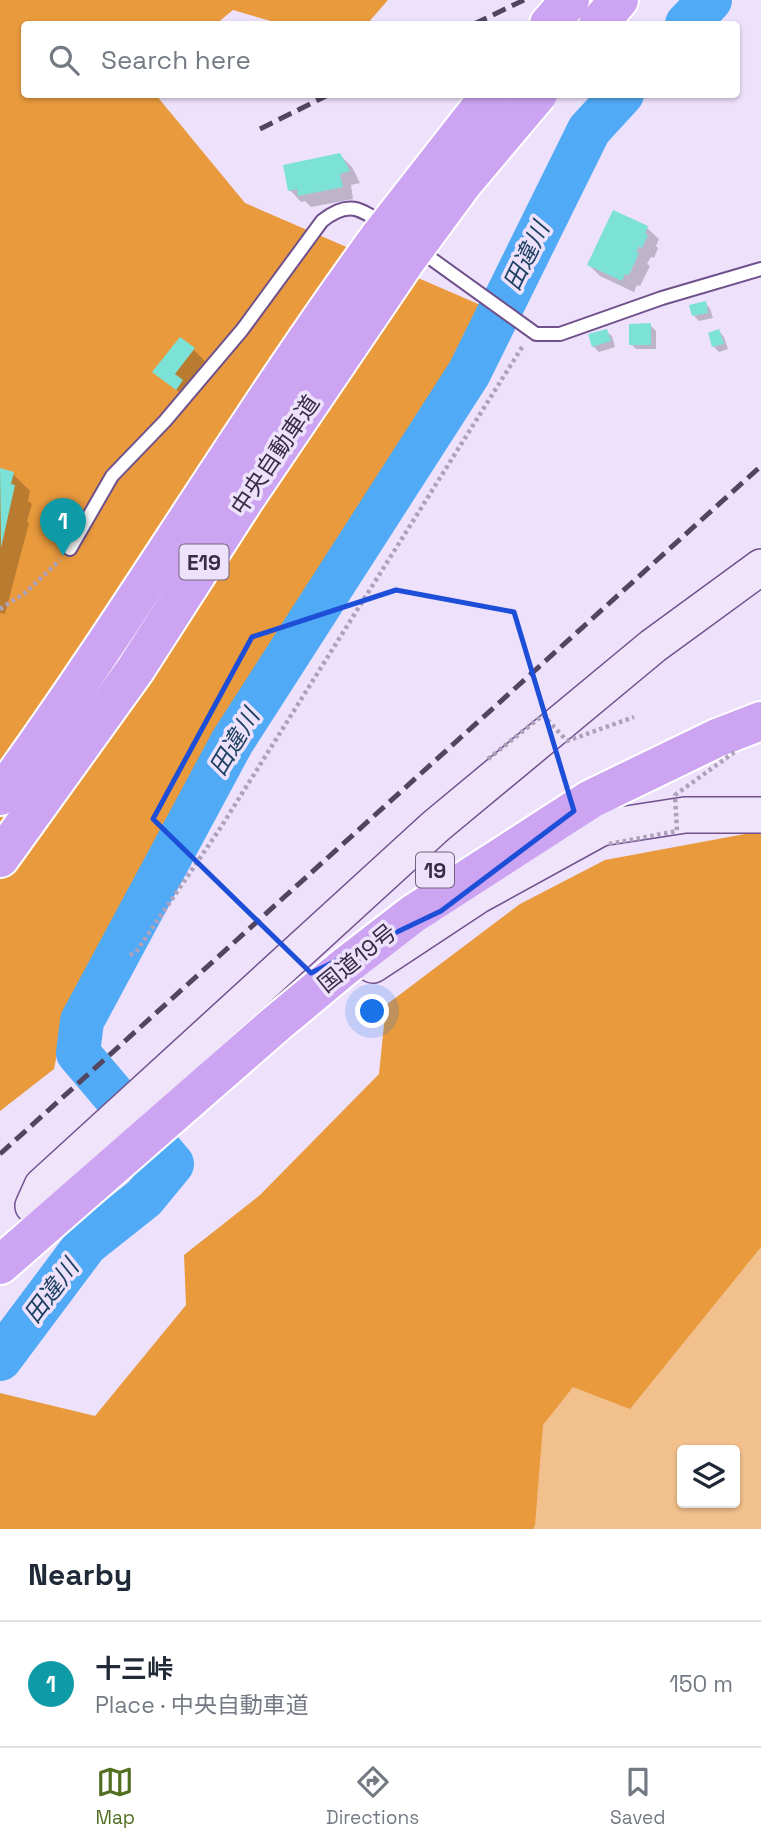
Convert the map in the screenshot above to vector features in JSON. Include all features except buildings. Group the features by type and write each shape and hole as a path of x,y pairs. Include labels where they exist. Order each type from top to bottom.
{"highway":[{"path":"552,21 570,0"},
{"path":"601,21 620,0"},
{"name":"中央自動車道","path":"0,858 135,670 253,487 397,243 488,98"},
{"name":"中央自動車道","path":"0,796 94,662 333,300 463,183 535,98"},
{"name":"国道19号","path":"0,1236 117,1138 282,986 380,906 484,837 588,776 761,695"},
{"name":"国道19号","path":"150,1108 277,1023 412,914 591,799 717,738 761,721"},
{"name":"国道19号","path":"0,1265 117,1138"}],"street":[{"path":"150,1108 436,825 653,646 761,567"},
{"path":"277,1023 306,1017 362,972 479,895 601,828 685,815 761,815"}],"lane":[{"path":"70,549 111,477 165,421 242,330 322,221 334,211 346,208 362,209 397,243 485,296 537,334 560,334 662,298 761,269"}],"path":[{"path":"130,955 136,952 221,827 528,329"},
{"path":"0,609 25,593 70,549"},
{"path":"488,759 543,715 567,741 634,717"},
{"path":"609,844 677,831 676,794 736,751"}],"highlighted area":[{"path":"396,590 514,612 574,811 441,911 311,973 153,819 252,637"}],"shaded area":[{"path":"0,0 388,0 370,21 271,21 233,10 220,21 21,21 21,98 158,98 245,203 492,310 420,429 214,740 63,1025 54,1069 0,1111"},
{"path":"761,831 761,1247 630,1409 573,1387 543,1425 533,1529 0,1529 0,1393 95,1416 186,1305 184,1255 260,1195 379,1074 386,1005 520,904 605,860"},
{"path":"761,1173 761,1529 0,1529 0,1431 125,1459"}],"waterway":[{"name":"田違川","path":"690,21 710,0"},
{"name":"田違川","path":"0,1359 86,1244 144,1198 172,1164 78,1053 82,1021 232,742 469,373 589,130 618,98"}],"railway":[{"path":"480,21 524,0"},
{"path":"260,129 322,98"},
{"path":"0,1154 761,466"}],"place":[{"name":"十三峠","path":"63,556"}]}
